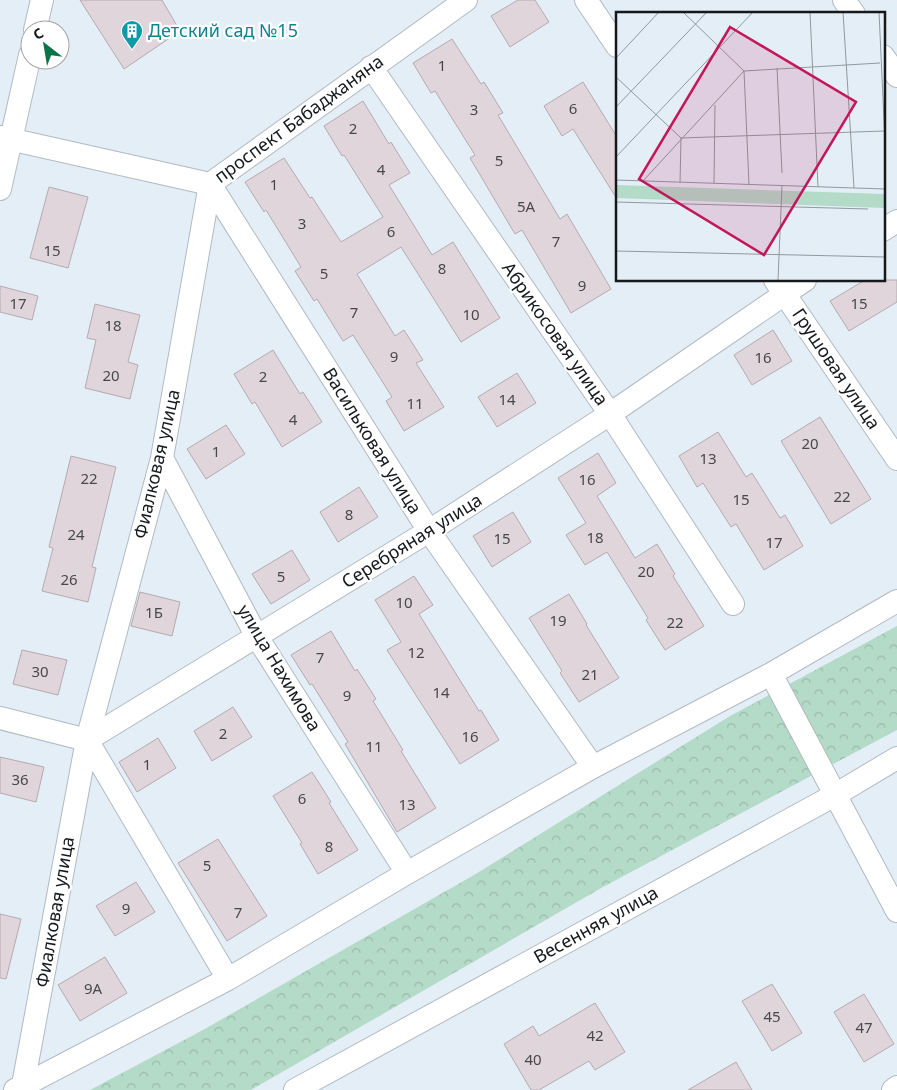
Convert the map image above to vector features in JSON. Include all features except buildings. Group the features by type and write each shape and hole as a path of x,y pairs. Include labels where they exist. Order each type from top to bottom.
{"street":[{"path":"37,20 42,0"},
{"name":"проспект Бабаджаняна","path":"6,139 210,184 466,0"},
{"path":"586,0 616,45"},
{"path":"844,0 853,12"},
{"path":"884,57 897,76"},
{"name":"Абрикосовая улица","path":"371,67 610,414 733,604"},
{"path":"0,190 6,139 26,70"},
{"name":"Фиалковая улица","path":"19,1088 87,740 162,458 210,184"},
{"name":"Васильковая улица","path":"210,184 429,531 593,767"},
{"path":"884,229 897,221"},
{"name":"Серебряная улица","path":"87,740 429,531 610,414 780,287 801,281"},
{"name":"Грушовая улица","path":"780,287 897,459"},
{"name":"улица Нахимова","path":"162,458 257,637 407,873"},
{"path":"19,1088 228,979 407,873 593,767 771,674 897,601"},
{"path":"771,674 897,911"},
{"path":"0,718 87,740 228,979"},
{"name":"Весенняя улица","path":"295,1090 835,795 897,758"},
{"path":"892,1090 897,1088"}],"green space":[{"path":"897,626 897,730 603,887 251,1090 90,1090 203,1030 474,875 730,716"}],"place":[{"name":"Детский сад №15","path":"132,50"}]}
